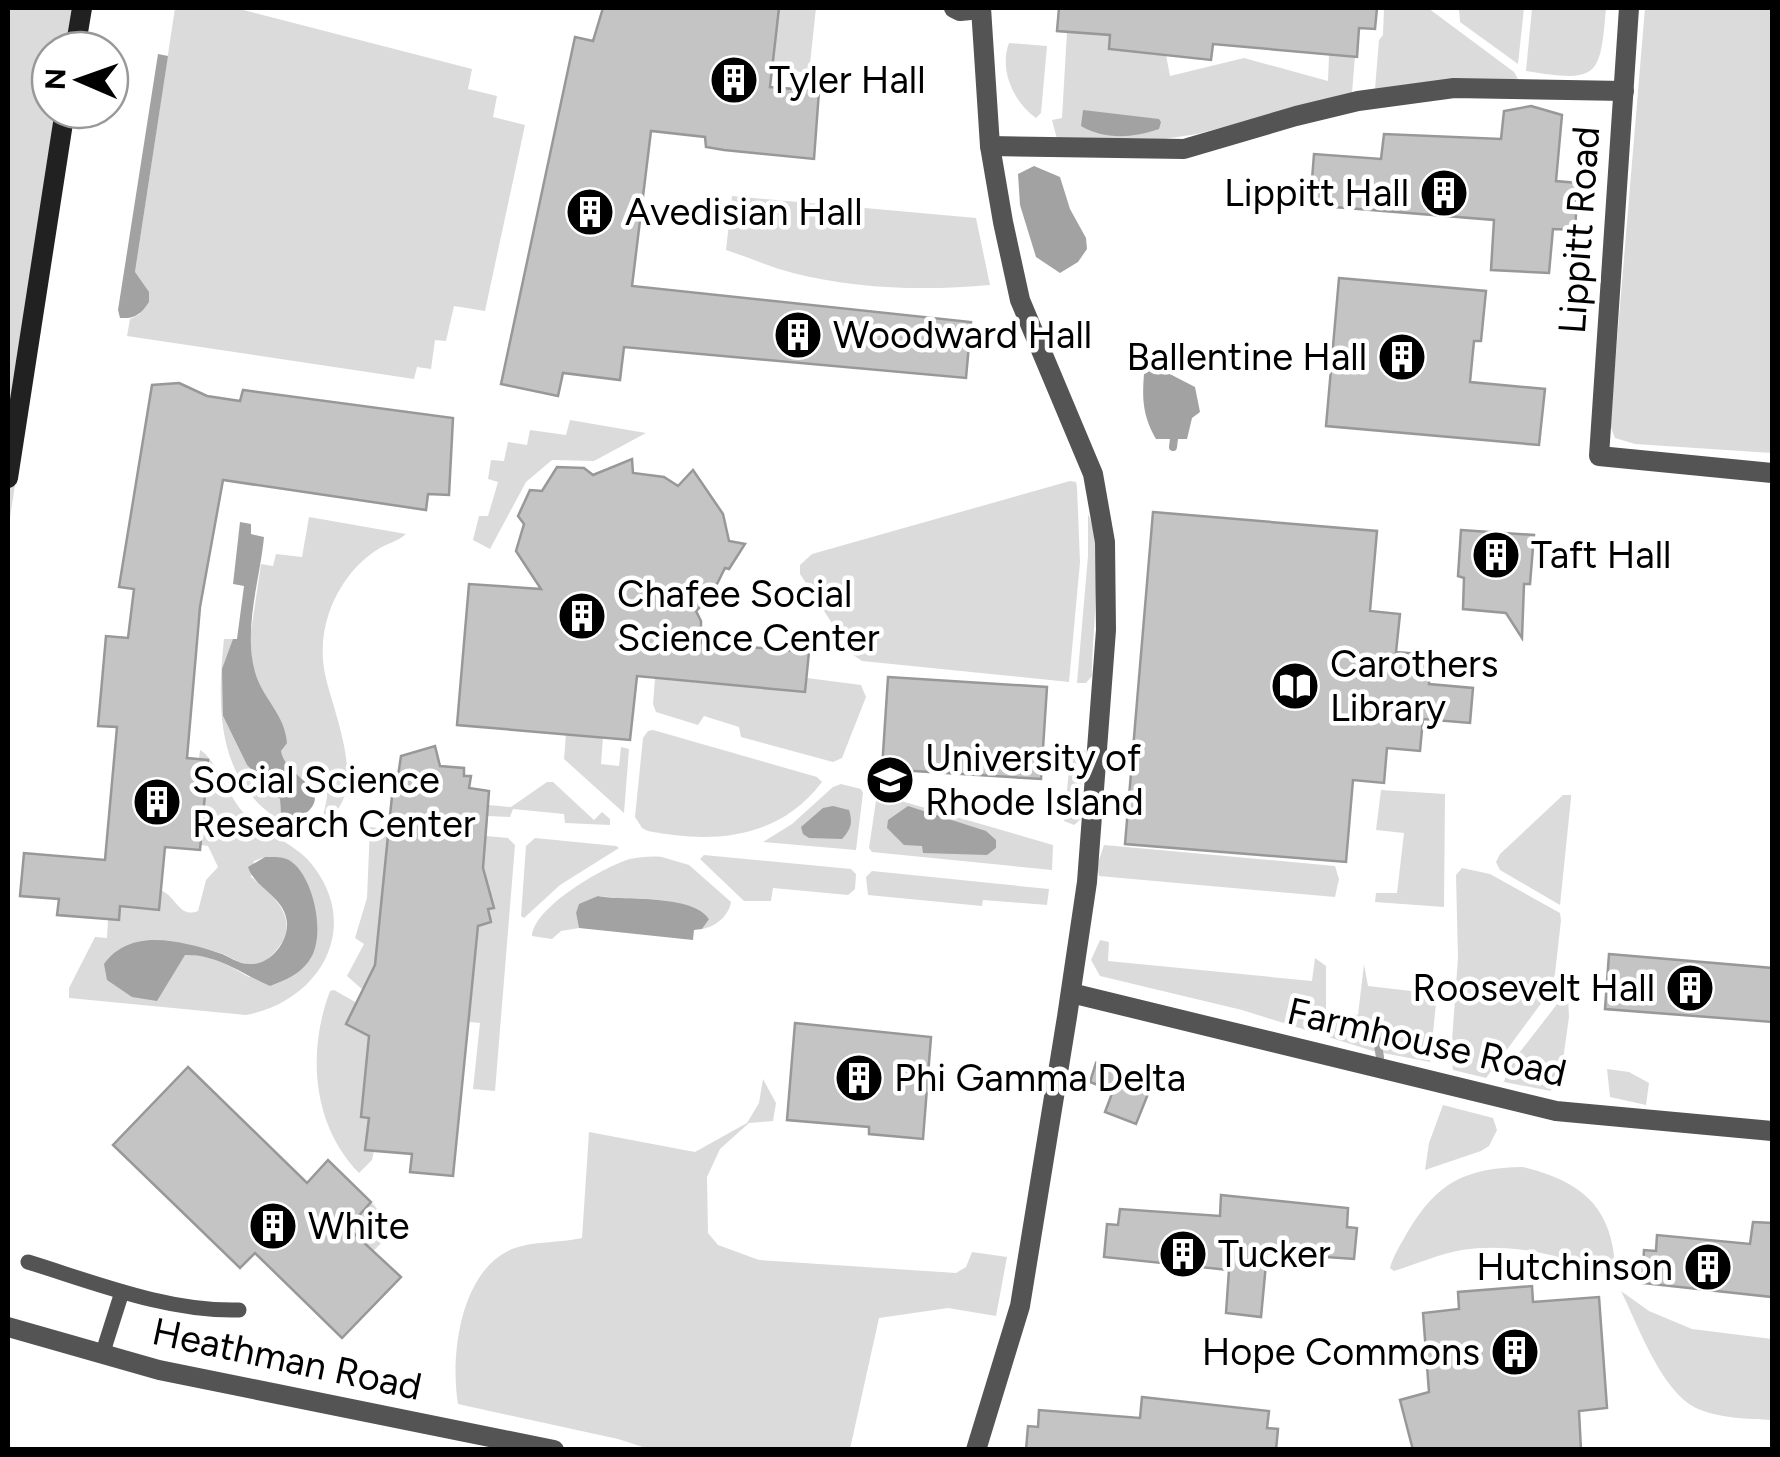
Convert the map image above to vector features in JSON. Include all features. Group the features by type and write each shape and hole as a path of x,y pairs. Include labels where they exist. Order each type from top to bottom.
{"street":[{"path":"954,8 981,8 990,146 1020,300 1092,474 1106,542 1102,689 1084,907 1020,1306 976,1450"},
{"name":"Lippitt Road","path":"1629,8 1600,456 1772,473"},
{"path":"990,146 1184,149 1358,101 1454,88 1624,91"},
{"path":"8,478 62,130"},
{"name":"Farmhouse Road","path":"1071,993 1556,1111 1772,1131"},
{"name":"Heathman Road","path":"8,1327 159,1370 554,1450"}],"lane":[{"path":"28,1262 122,1292 210,1310 239,1310"},
{"path":"102,1354 122,1292"}],"shaded area":[{"path":"8,8 90,8 86,30 30,30 30,130 69,130 8,531"},
{"path":"175,8 236,8 472,69 468,89 497,96 493,117 525,125 485,311 454,306 446,341 435,340 431,369 417,367 414,379 127,336 130,319 140,314 135,272"},
{"path":"779,8 816,8 809,73 772,68"},
{"path":"1384,8 1428,8 1514,72 1518,79 1474,79 1375,89"},
{"path":"1459,8 1524,8 1518,64 1460,22"},
{"path":"1532,8 1606,8 1601,49 1591,70 1568,76 1526,71"},
{"path":"1645,8 1772,8 1772,453 1635,444 1615,438 1610,425"},
{"path":"1067,32 1110,35 1110,49 1166,55 1170,76 1244,58 1328,81 1329,55 1355,56 1352,93 1197,134 1151,141 1057,139 1052,120 1062,118"},
{"path":"1009,43 1047,46 1041,113 1036,118 1010,84 1006,63"},
{"path":"158,54 168,56 135,272 149,292 149,302 137,315 120,318 118,310"},
{"path":"1083,110 1161,122 1159,129 1149,132 1109,135 1081,126"},
{"path":"1034,166 1060,177 1070,209 1086,238 1087,249 1078,262 1060,273 1036,257 1020,205 1018,174"},
{"path":"732,196 976,218 990,285 866,285 776,268 726,250"},
{"path":"1153,369 1195,387 1200,412 1192,418 1187,439 1156,439 1152,431 1143,392 1144,374"},
{"path":"570,420 646,433 594,461 552,460 526,482 490,549 473,540 479,516 488,516 498,482 488,479 491,460 504,461 508,442 527,445 530,430 566,435"},
{"path":"1076,482 1077,487 1080,562 1069,682 862,661 852,654 800,574 800,565 812,554"},
{"path":"1088,514 1096,568 1092,676 1086,683 1077,683 1088,556"},
{"path":"309,517 406,534 371,554 356,568 329,613 324,666 347,762 347,784 341,803 328,817 306,825 323,815 327,799 325,776 306,765 301,779 282,761 253,667 250,638 261,564 273,566 276,554 302,557"},
{"path":"240,522 251,524 251,534 264,537 252,622 252,656 258,681 285,733 287,743 281,751 285,761 313,791 311,808 300,818 281,816 280,799 247,765 223,716 222,669 233,639 237,639 244,586 233,584"},
{"path":"224,639 233,639 223,716 247,765 280,799 281,816 276,818 256,801 231,760 222,713"},
{"path":"655,678 804,692 807,678 861,685 866,697 842,758 833,762 741,737 739,727 704,716 698,725 656,712"},
{"path":"653,730 817,777 822,782 786,816 743,833 697,837 648,831 635,817 643,738"},
{"path":"566,734 603,738 601,764 619,766 621,747 629,749 624,813 564,759"},
{"path":"1071,749 1085,750 1079,807 1082,818 1074,825 1064,821"},
{"path":"200,750 211,761 242,811 314,867 328,891 334,915 325,960 293,995 271,1008 246,1015 69,998 69,988 95,937 107,938 108,919 119,920 120,906 158,910 160,890 186,912 198,911 206,880 218,867 208,846 201,845 208,761 199,759","holes":["279,857 311,959 249,977 211,958 185,955 192,947 253,965 273,954 284,938 285,917 275,899 251,877 254,861"]},
{"path":"547,782 553,782 594,820 602,812 610,819 610,825 565,823 564,814 513,809 510,817 488,816 488,805 511,807"},
{"path":"841,784 863,793 856,850 763,842 792,824"},
{"path":"1381,790 1445,794 1444,907 1375,902 1376,893 1397,893 1404,833 1376,830"},
{"path":"877,794 1053,845 1052,870 872,852 869,848"},
{"path":"1563,795 1571,798 1560,905 1500,870 1496,862"},
{"path":"908,806 986,831 996,840 996,848 987,855 923,853 922,846 904,845 887,828 888,820"},
{"path":"823,808 849,810 850,826 842,839 809,838 803,834 801,827"},
{"path":"370,827 388,829 375,975 363,990 347,976 364,944 355,938 367,898"},
{"path":"486,836 508,838 515,845 495,1091 473,1089 480,1023 469,1022 479,926 491,922 488,909 494,907 483,868"},
{"path":"535,838 619,848 560,885 524,918 521,916 526,846"},
{"path":"1104,845 1335,866 1339,879 1335,897 1099,876 1097,866"},
{"path":"704,855 851,869 856,874 855,889 848,895 773,888 771,901 744,901 700,859"},
{"path":"265,857 289,860 311,892 317,937 309,961 301,970 270,986 219,961 185,955 157,1001 132,997 107,980 104,964 115,952 142,941 189,944 245,964 270,957 284,938 287,923 281,906 248,867"},
{"path":"662,857 689,865 731,902 721,920 702,929 709,918 679,903 598,896 576,913 579,928 561,931 552,939 532,936 544,913 588,879 630,859"},
{"path":"1462,868 1490,874 1560,913 1561,920 1555,974 1548,994 1486,1078 1453,1070 1451,1054 1458,958 1456,875"},
{"path":"872,871 1049,889 1047,905 983,900 982,906 868,895 866,877"},
{"path":"598,896 674,902 700,911 709,919 702,929 694,930 693,940 579,928 579,904"},
{"path":"1100,940 1109,942 1108,961 1312,981 1315,958 1326,966 1326,1010 1358,1015 1364,964 1368,986 1437,994 1430,1062 1373,1051 1242,1010 1100,976 1091,960"},
{"path":"330,991 357,1003 347,1024 369,1036 361,1116 369,1118 365,1150 374,1151 372,1160 359,1173 331,1133 318,1087 318,1038"},
{"path":"1568,996 1560,1081 1552,1080 1551,1091 1504,1082 1509,1066 1561,999"},
{"path":"1607,1069 1629,1072 1649,1083 1646,1105 1610,1097"},
{"path":"763,1079 776,1103 773,1121 749,1123 720,1149 707,1177 708,1233 718,1245 759,1260 956,1273 966,1267 972,1252 1007,1257 996,1316 948,1308 879,1318 850,1449 649,1449 458,1404 458,1340 462,1317 480,1276 494,1260 512,1249 582,1238 589,1132 695,1152 747,1123 759,1103"},
{"path":"1443,1105 1493,1118 1497,1130 1489,1146 1481,1151 1425,1170 1429,1143"},
{"path":"1523,1167 1570,1184 1593,1203 1608,1230 1616,1280 1561,1258 1502,1248 1462,1250 1394,1271 1390,1268 1418,1216 1442,1190 1469,1175"},
{"path":"371,1202 395,1229 343,1282 319,1259"},
{"path":"1621,1291 1649,1311 1692,1329 1772,1339 1772,1420 1714,1414 1683,1399 1661,1372"}],"building":[{"path":"603,8 779,8 770,87 819,91 814,159 706,147 705,137 651,131 632,286 971,322 966,378 624,347 620,380 563,373 558,396 501,384 575,37 593,41"},
{"path":"1059,8 1377,8 1375,29 1359,28 1357,57 1213,44 1211,60 1109,49 1110,35 1057,31"},
{"name":"Lippitt Hall","path":"1531,106 1562,115 1556,181 1578,183 1575,230 1553,229 1549,273 1491,270 1494,220 1310,205 1314,154 1381,159 1384,134 1501,139 1504,111"},
{"name":"Ballentine Hall","path":"1339,278 1486,291 1481,341 1474,341 1470,382 1545,389 1539,445 1326,426"},
{"path":"179,383 207,396 240,401 243,390 453,418 449,495 428,494 426,510 223,480 200,607 187,758 208,760 200,850 165,847 159,910 120,906 119,920 57,915 59,899 20,896 24,853 105,860 117,727 98,726 106,636 128,638 134,589 119,587 152,385"},
{"name":"Chafee Social Science Center","path":"632,459 633,473 664,477 678,486 693,470 723,514 729,541 745,544 729,569 725,568 711,596 696,611 701,621 701,643 809,652 805,692 637,676 630,740 457,725 469,584 541,589 516,551 524,524 518,516 530,490 542,491 557,467 584,468 593,475"},
{"name":"Carothers Library","path":"1153,512 1377,531 1370,611 1400,614 1396,652 1431,655 1429,684 1473,688 1470,723 1423,719 1420,751 1387,748 1384,783 1353,780 1346,862 1125,844"},
{"name":"Taft Hall","path":"1461,530 1534,535 1530,584 1524,584 1522,638 1506,613 1463,609 1464,578 1458,576"},
{"path":"888,677 1047,687 1041,779 882,769"},
{"path":"435,746 440,766 464,768 464,776 471,776 469,788 489,791 483,868 494,908 488,909 491,922 478,926 453,1176 410,1172 412,1154 365,1150 369,1118 361,1117 369,1036 346,1024 375,965 394,776 398,776 401,756"},
{"name":"Roosevelt Hall","path":"1609,954 1772,968 1772,1022 1605,1009"},
{"name":"Phi Gamma Delta","path":"795,1023 931,1037 923,1139 869,1134 869,1127 787,1120"},
{"path":"1096,1063 1152,1084 1136,1124 1105,1112 1113,1091 1090,1082"},
{"name":"White","path":"188,1067 307,1183 328,1160 371,1202 348,1228 401,1277 342,1338 255,1253 240,1268 113,1145"},
{"name":"Tucker","path":"1221,1195 1348,1208 1347,1227 1357,1228 1354,1259 1267,1253 1261,1317 1226,1313 1229,1270 1104,1257 1107,1224 1118,1225 1120,1209 1220,1216"},
{"name":"Hutchinson","path":"1753,1222 1772,1223 1772,1297 1642,1283 1644,1250 1656,1251 1657,1235 1750,1244"},
{"name":"Hope Commons","path":"1532,1286 1533,1302 1599,1297 1607,1408 1579,1411 1581,1450 1413,1450 1400,1400 1429,1392 1423,1313 1459,1309 1458,1292"},
{"path":"1142,1397 1269,1411 1267,1428 1278,1429 1276,1450 1026,1450 1028,1426 1038,1427 1039,1410 1140,1418"}],"waterway":[{"path":"1173,447 1174,439"},
{"path":"1362,1033 1377,1040 1380,1057"}],"place":[{"name":"Tyler Hall","path":"734,80"},
{"name":"Lippitt Hall","path":"1444,193"},
{"name":"Avedisian Hall","path":"590,212"},
{"name":"Woodward Hall","path":"798,335"},
{"name":"Ballentine Hall","path":"1402,357"},
{"name":"Taft Hall","path":"1496,555"},
{"name":"Chafee Social Science Center","path":"582,616"},
{"name":"Carothers Library","path":"1295,686"},
{"name":"University of Rhode Island","path":"890,780"},
{"name":"Social Science Research Center","path":"157,802"},
{"name":"Roosevelt Hall","path":"1690,988"},
{"name":"Phi Gamma Delta","path":"859,1078"},
{"name":"White","path":"273,1226"},
{"name":"Tucker","path":"1183,1254"},
{"name":"Hutchinson","path":"1708,1267"},
{"name":"Hope Commons","path":"1515,1352"}]}
